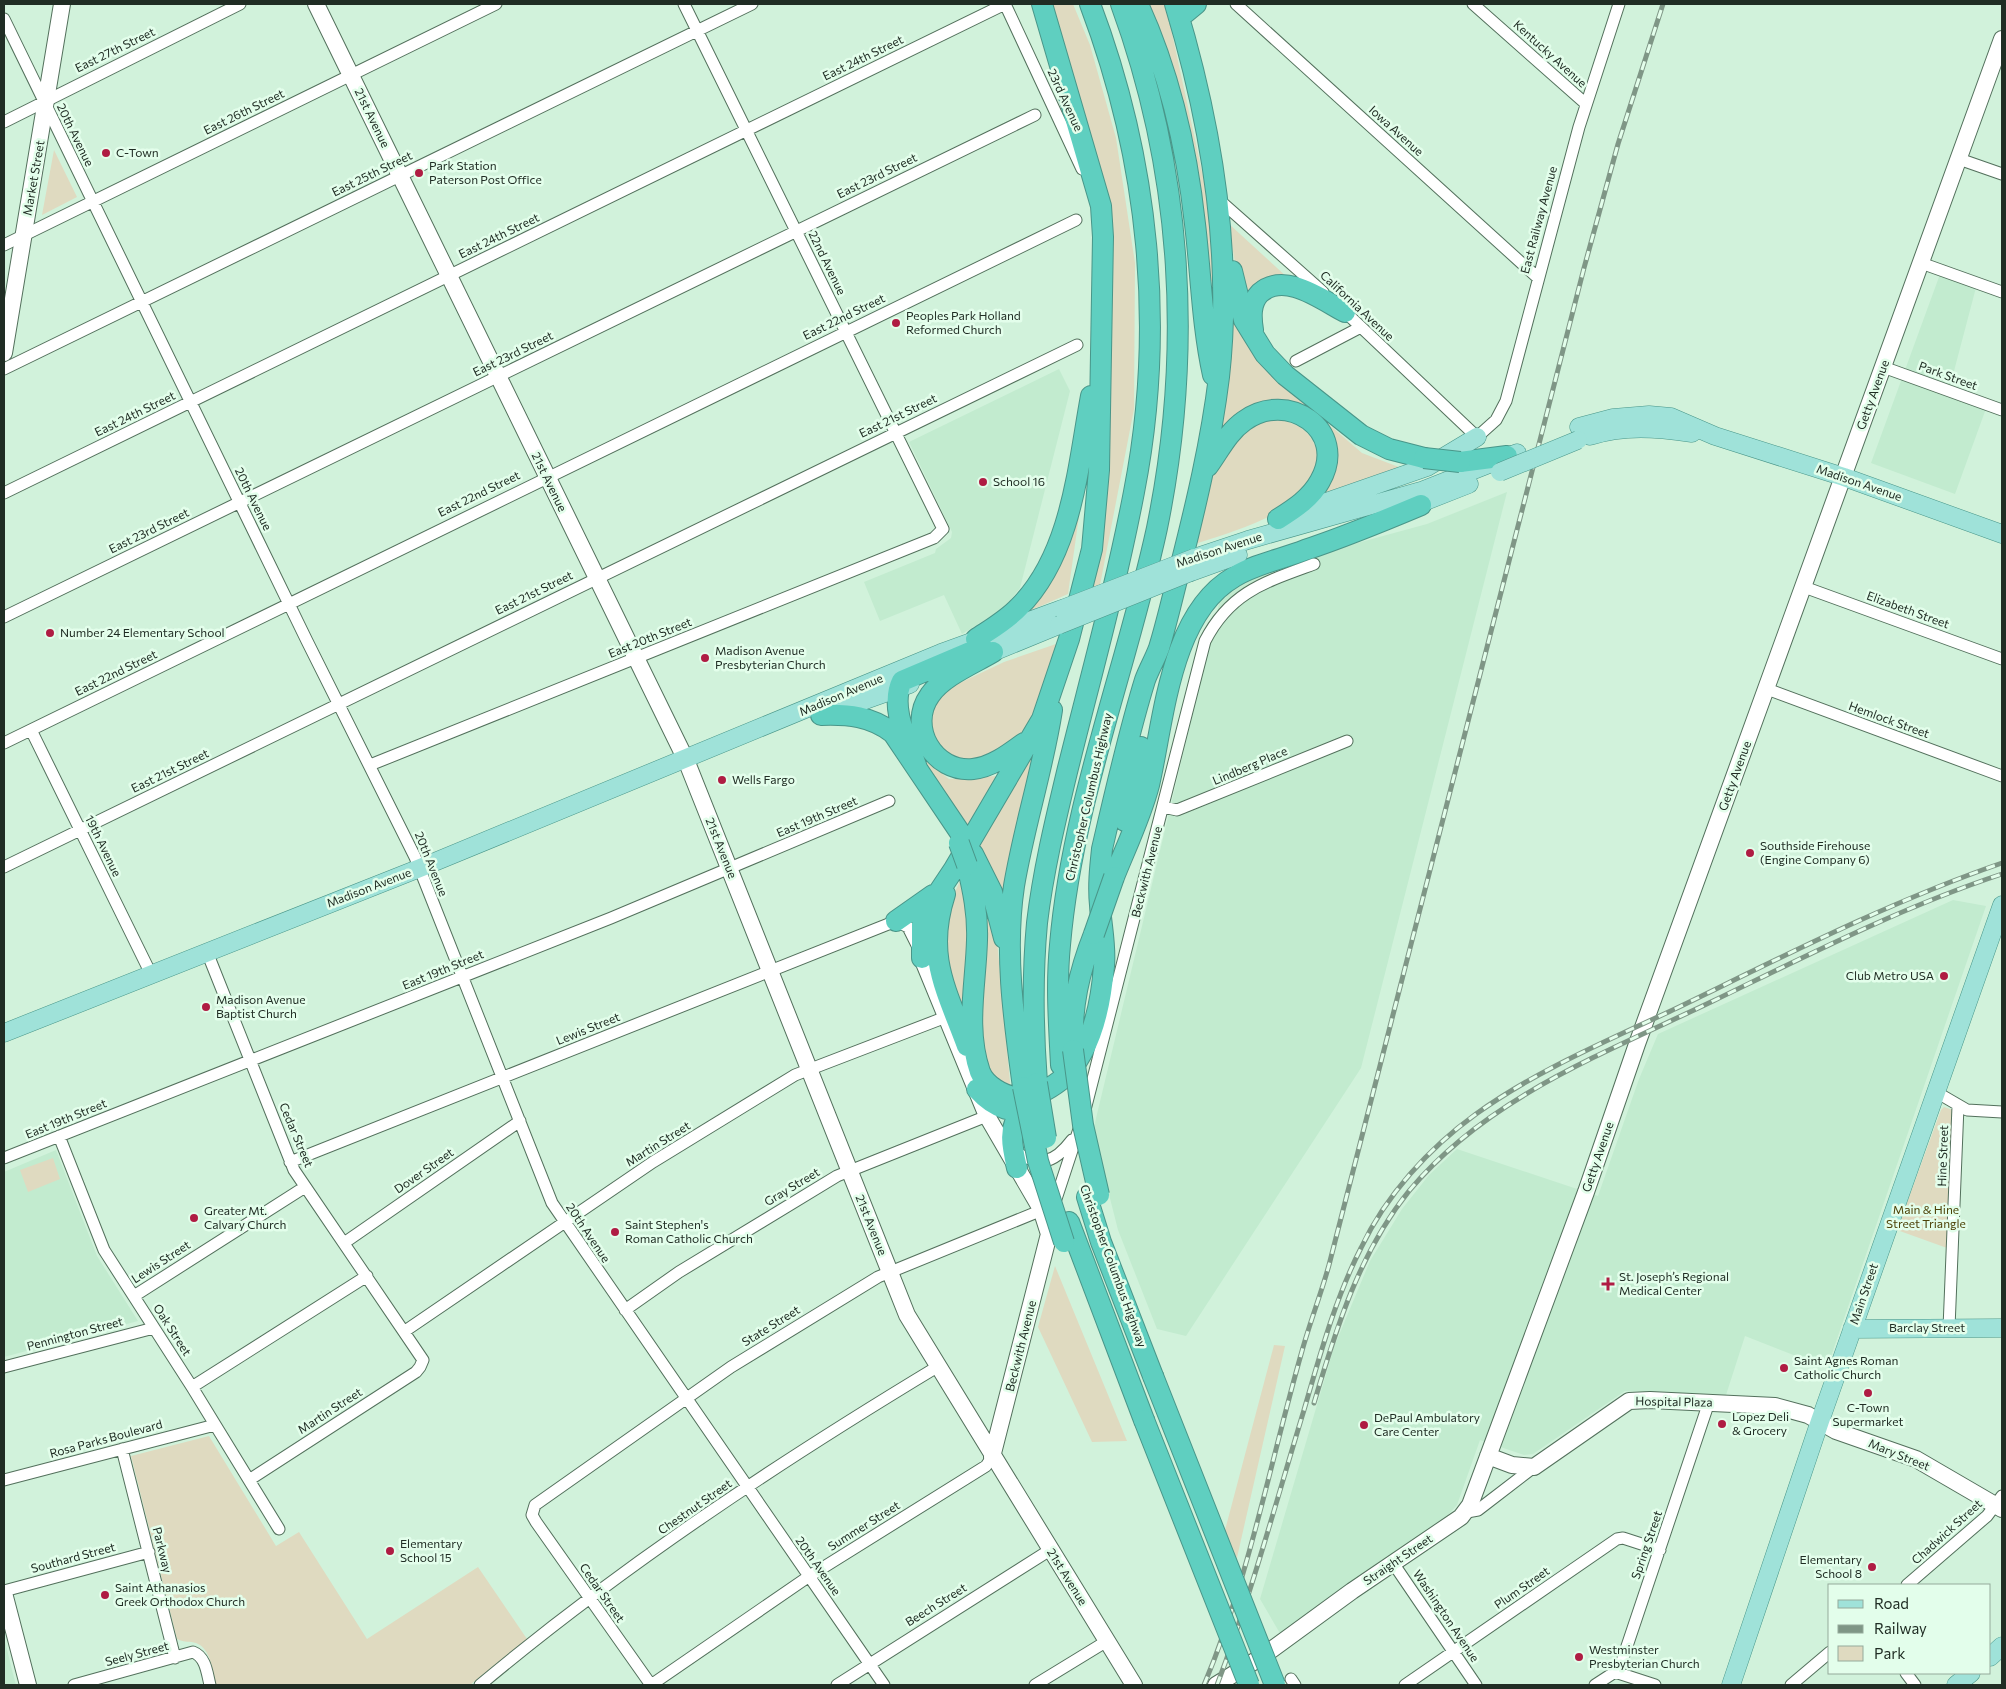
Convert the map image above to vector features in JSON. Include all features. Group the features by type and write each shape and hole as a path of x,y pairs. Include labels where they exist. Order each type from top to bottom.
{"highway":[{"path":"922,958 922,925 926,910 963,853 1042,719 1069,639 1092,548 1099,470 1103,237 1101,206 1042,4"},
{"name":"Christopher Columbus Highway","path":"1090,4 1116,80 1138,181 1147,249 1150,352 1145,420 1134,492 1059,805 1042,890 1033,988 1030,1085 1048,1145 1061,1233 1095,1296 1249,1685"},
{"name":"Christopher Columbus Highway","path":"1121,4 1149,91 1170,192 1179,294 1177,388 1169,464 1156,530 1088,794 1069,877 1058,979 1067,1057 1072,1142 1093,1196 1108,1259 1153,1376 1287,1683"},
{"path":"1138,4 1161,64 1186,161 1195,222 1206,342 1217,391"},
{"path":"963,853 938,917 936,937 937,958 977,1079 998,1106 1010,1111 1023,1110 1036,1106 1058,1094 1079,1076 1086,1059 1105,965 1099,877 1102,849 1146,679 1158,650 1204,472 1217,391 1223,308 1217,197 1204,125 1177,11 1196,4"},
{"path":"1219,221 1240,310 1258,343 1285,375 1361,435 1389,448 1424,458 1460,462 1508,460"},
{"path":"1258,343 1251,319 1252,310 1256,297 1274,286 1291,286 1345,312"},
{"path":"976,639 1014,613 1045,572 1059,541 1072,495 1102,337"},
{"path":"1204,472 1232,432 1252,416 1267,410 1284,409 1307,417 1325,441 1328,449 1326,464 1315,489 1298,506 1278,520"},
{"path":"1067,1057 1074,997 1082,966 1148,786 1172,672 1193,623 1212,594 1220,586 1244,572 1350,535 1421,505"},
{"path":"917,768 899,713 898,689 902,681 909,676 995,642 1010,628"},
{"path":"1114,877 1155,680 1158,650"},
{"path":"993,652 955,675 930,694 923,710 924,738 938,758 954,767 964,769 988,765 1028,741"},
{"path":"1010,968 1014,887 1047,741 1056,681"},
{"path":"821,716 857,716 883,725 893,733 939,802 963,853 975,899 977,938 972,1020 977,1079"},
{"path":"963,853 992,892 1010,968 1030,1085"},
{"path":"896,921 936,892"},
{"path":"977,1079 1011,1096 1019,1097 1040,1094 1073,1068 1090,1038"},
{"path":"1015,1159 1013,1126 1023,1110"}],"main road":[{"name":"Madison Avenue","path":"733,740 821,716 898,689 993,652 1061,617 1193,565 1248,540 1422,491 1578,434 1613,418 1649,415 1671,417 1715,436 1844,477 2002,534"},
{"name":"Madison Avenue","path":"1193,565 1282,540 1421,505 1508,460 1578,434"},
{"path":"1193,565 1278,520 1427,467 1477,437"},
{"name":"Madison Avenue","path":"4,1033 420,868 976,639 1010,628 1061,617"},
{"name":"Main Street","path":"1731,1685 1852,1328 1936,1092 1996,939 2002,904"},
{"name":"Barclay Street","path":"1852,1328 2002,1328"},
{"path":"1991,1655 2002,1646"},
{"path":"1956,1685 1970,1674"}],"street":[{"name":"Market Street","path":"4,353 40,141 44,103 62,4"},
{"name":"East 27th Street","path":"4,122 240,4"},
{"name":"21st Avenue","path":"316,4 686,760 907,1315 992,1457 1134,1685"},
{"name":"East 26th Street","path":"4,245 496,4"},
{"name":"22nd Avenue","path":"684,4 942,529 940,534"},
{"name":"East 25th Street","path":"4,369 752,4"},
{"name":"23rd Avenue","path":"1005,4 1101,206"},
{"name":"East 24th Street","path":"4,493 1005,4"},
{"name":"Iowa Avenue","path":"1236,4 1538,278"},
{"name":"Kentucky Avenue","path":"1473,4 1586,104"},
{"name":"East Railway Avenue","path":"1477,437 1496,420 1502,410 1586,104 1619,4"},
{"name":"20th Avenue","path":"4,19 288,603 420,868 552,1203 563,1222 884,1685"},
{"name":"Getty Avenue","path":"1467,1512 1586,1192 1634,1052 1959,159 1999,59 2002,39"},
{"name":"East 23rd Street","path":"4,617 1035,115"},
{"path":"1959,159 2002,174"},
{"name":"California Avenue","path":"1217,197 1345,312 1477,437"},
{"name":"East 22nd Street","path":"4,743 546,476 1076,220"},
{"path":"1921,263 2002,292"},
{"path":"1296,361 1360,327"},
{"name":"East 21st Street","path":"4,867 1077,345"},
{"name":"Park Street","path":"1884,367 2002,410"},
{"name":"East 20th Street","path":"370,765 637,659 940,534"},
{"name":"Beckwith Avenue","path":"1047,1207 1078,1133 1163,807 1201,652 1210,632 1225,609 1254,587 1314,564"},
{"name":"Elizabeth Street","path":"1804,587 2002,660"},
{"name":"Hemlock Street","path":"1766,689 2002,776"},
{"name":"19th Avenue","path":"30,730 151,974"},
{"name":"Lindberg Place","path":"1163,807 1177,810 1347,741"},
{"name":"East 19th Street","path":"4,1158 730,870 889,801"},
{"path":"896,921 908,928 946,1017 977,1079 987,1116 1047,1207 1061,1233"},
{"name":"Lewis Street","path":"290,1162 896,921"},
{"name":"Cedar Street","path":"207,952 290,1162 305,1187 422,1356 422,1362"},
{"name":"Martin Street","path":"405,1332 653,1162 795,1076 946,1017"},
{"path":"1936,1092 1958,1106 1973,1110 2002,1112"},
{"name":"Hine Street","path":"1949,1328 1958,1106"},
{"name":"Gray Street","path":"625,1310 684,1269 837,1176 987,1116"},
{"name":"Dover Street","path":"344,1243 520,1122"},
{"path":"1015,1159 1045,1162 1061,1154 1078,1133"},
{"name":"Oak Street","path":"60,1136 104,1250 192,1387 279,1530"},
{"name":"Lewis Street","path":"134,1296 305,1187"},
{"name":"State Street","path":"532,1515 535,1505 686,1400 731,1366 889,1271 1047,1207"},
{"name":"Beckwith Avenue","path":"992,1457 1061,1233"},
{"path":"192,1387 367,1276"},
{"name":"Pennington Street","path":"4,1367 154,1328"},
{"name":"Martin Street","path":"249,1480 416,1372 422,1362"},
{"name":"Chestnut Street","path":"480,1685 589,1598 747,1488 824,1436 937,1367"},
{"name":"Hospital Plaza","path":"1534,1467 1629,1401 1710,1402 1775,1406 1808,1415 1820,1421"},
{"name":"Spring Street","path":"1615,1672 1621,1664 1710,1402"},
{"name":"Mary Street","path":"1820,1421 1836,1431 1927,1464 2000,1504"},
{"name":"Rosa Parks Boulevard","path":"4,1480 215,1425"},
{"name":"Parkway","path":"122,1449 175,1658"},
{"path":"1488,1456 1512,1466 1534,1467"},
{"name":"Summer Street","path":"651,1685 808,1577 986,1466 992,1457"},
{"name":"Straight Street","path":"1216,1685 1263,1656 1467,1512 1478,1510 1534,1467"},
{"name":"Chadwick Street","path":"1908,1584 2000,1504"},
{"name":"Cedar Street","path":"532,1515 651,1685"},
{"name":"Plum Street","path":"1405,1685 1617,1539 1623,1538 1660,1550"},
{"name":"Beech Street","path":"837,1685 1050,1550"},
{"name":"Southard Street","path":"4,1592 149,1552"},
{"name":"Washington Avenue","path":"1393,1563 1476,1685"},
{"path":"4,1592 28,1685"},
{"path":"1035,1685 1106,1641"},
{"name":"Seely Street","path":"74,1685 193,1652 204,1660 210,1685"},
{"path":"1791,1685 1828,1654"},
{"name":"Straight Street","path":"1237,1685 1263,1656"},
{"path":"1595,1685 1615,1672 1655,1685"},
{"path":"1907,1674 1915,1685"}],"shaded area":[{"path":"1943,266 1978,280 1949,390 1988,403 1955,494 1871,463"},
{"path":"1059,369 1070,391 1020,588 1004,608 962,634 944,595 880,621 864,582 935,553 936,549 951,538 952,532 909,442"},
{"path":"1507,492 1361,1068 1186,1336 1157,1329 1118,1230 1093,1131 1224,583 1254,571 1427,524"},
{"name":"St. Joseph’s Regional Medical Center","path":"1953,900 1986,906 1827,1368 1745,1336 1726,1395 1625,1391 1533,1454 1524,1455 1480,1440 1457,1505 1447,1516 1281,1635 1260,1599 1334,1347 1370,1261 1402,1209 1429,1175 1457,1149 1598,1196 1639,1079 1658,1034"},
{"path":"56,1150 97,1256 138,1321 4,1357 4,1172"},
{"path":"4,1637 12,1670 16,1685 4,1685"}],"green space":[{"path":"1045,4 1073,4 1090,45 1116,138 1135,263 1134,409 1100,585 1087,590 1110,246"},
{"path":"1146,4 1164,4 1168,15 1206,190 1215,280 1206,283"},
{"path":"54,150 77,197 42,215"},
{"path":"1228,223 1288,278 1242,302"},
{"path":"1230,297 1242,333 1263,368 1362,453 1404,469 1311,502 1332,460 1297,407 1222,435"},
{"path":"1275,418 1301,428 1314,443 1317,451 1318,470 1310,487 1295,501 1275,514 1230,533 1192,545 1198,513 1218,461 1246,429"},
{"path":"1081,502 1068,594 1025,613"},
{"path":"1056,644 1040,704 1026,731 1016,743 995,757 964,766 934,749 924,720 943,691 1004,662"},
{"path":"1035,751 1002,915 975,850"},
{"path":"922,758 949,779 997,776 967,830 920,763"},
{"path":"962,877 967,929 965,1029 950,992 942,919"},
{"path":"978,894 997,940 1011,1093 984,1073 977,1025"},
{"name":"Main & Hine Street Triangle","path":"1944,1107 1953,1110 1947,1248 1897,1230 1941,1110"},
{"path":"53,1158 60,1179 28,1192 20,1170"},
{"path":"1055,1266 1127,1441 1092,1442 1038,1327"},
{"path":"1274,1345 1285,1346 1236,1562 1224,1534"},
{"path":"209,1436 276,1546 299,1532 367,1639 478,1567 527,1639 470,1685 216,1685 205,1650 196,1643 177,1639 131,1456"}],"railway":[{"path":"1204,1685 1234,1603 1258,1520 1290,1393 1329,1265 1584,268 1618,144 1663,4"},
{"path":"1217,1685 1252,1583 1322,1348 1343,1287 1371,1228 1383,1209 1426,1157 1459,1127 1499,1098 1574,1056 1878,912 2002,863"},
{"path":"1314,1403 1331,1347 1351,1292 1376,1240 1391,1215 1409,1191 1440,1158 1474,1129 1511,1103 1590,1059 1856,933 1928,901 2002,874"}],"place":[{"name":"C-Town","path":"106,153"},
{"name":"Park Station Paterson Post Office","path":"419,173"},
{"name":"Peoples Park Holland Reformed Church","path":"896,323"},
{"name":"School 16","path":"983,482"},
{"name":"Number 24 Elementary School","path":"50,633"},
{"name":"Madison Avenue Presbyterian Church","path":"705,658"},
{"name":"Wells Fargo","path":"722,780"},
{"name":"Southside Firehouse (Engine Company 6)","path":"1750,853"},
{"name":"Club Metro USA","path":"1944,976"},
{"name":"Madison Avenue Baptist Church","path":"206,1007"},
{"name":"Greater Mt. Calvary Church","path":"194,1218"},
{"name":"Saint Stephen's Roman Catholic Church","path":"615,1232"},
{"name":"St. Joseph’s Regional Medical Center","path":"1608,1284"},
{"name":"Saint Agnes Roman Catholic Church","path":"1784,1368"},
{"name":"C-Town Supermarket","path":"1868,1393"},
{"name":"Lopez Deli & Grocery","path":"1722,1424"},
{"name":"DePaul Ambulatory Care Center","path":"1364,1425"},
{"name":"Elementary School 15","path":"390,1551"},
{"name":"Elementary School 8","path":"1872,1567"},
{"name":"Saint Athanasios Greek Orthodox Church","path":"105,1595"},
{"name":"Westminster Presbyterian Church","path":"1579,1657"}]}
